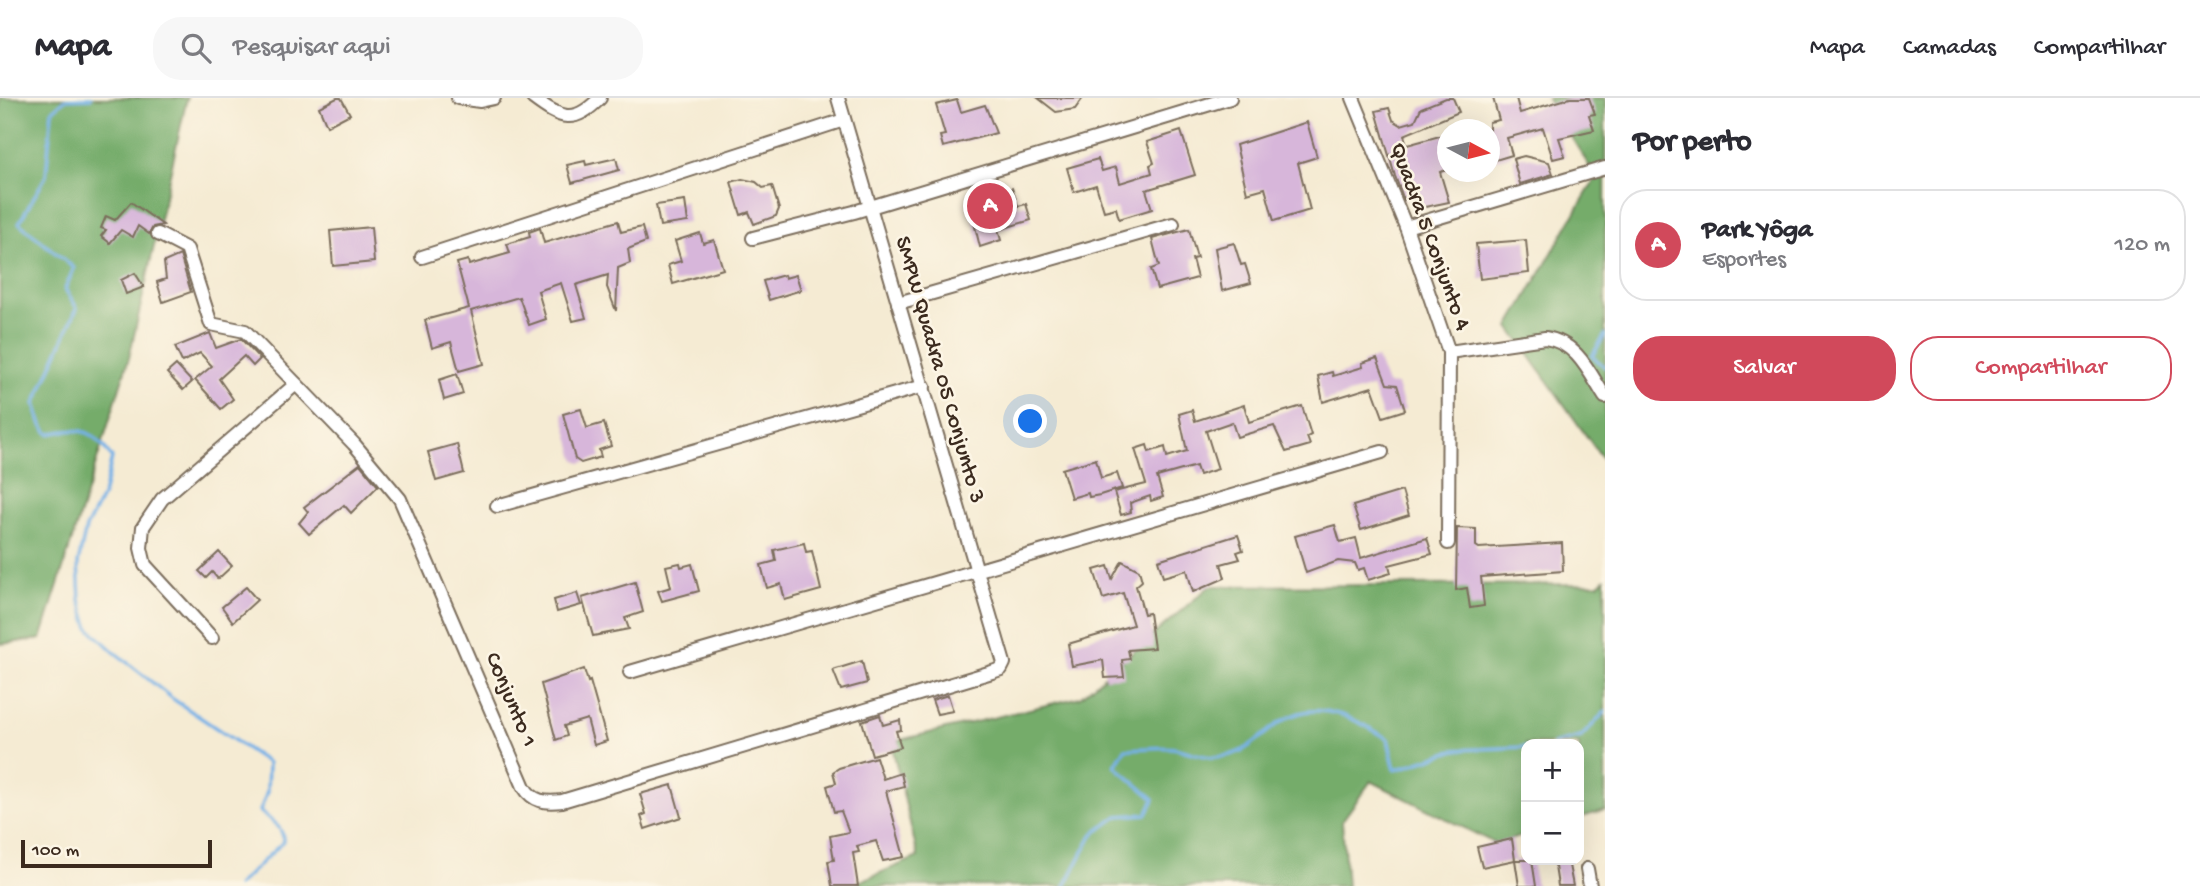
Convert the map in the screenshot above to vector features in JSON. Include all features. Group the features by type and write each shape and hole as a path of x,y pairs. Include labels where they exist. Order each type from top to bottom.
{"street":[{"path":"458,98 480,101 494,98"},
{"path":"533,98 553,112 570,117 581,115 600,98"},
{"name":"SMPW Quadra 05 Conjunto 3","path":"838,98 1002,653"},
{"path":"753,239 1230,98"},
{"name":"Quadra 5 Conjunto 4","path":"1353,98 1406,227 1449,352 1448,543"},
{"path":"422,257 844,120"},
{"path":"1406,227 1605,168"},
{"path":"898,303 1174,223"},
{"name":"Conjunto 1","path":"158,234 187,250 211,324 245,331 381,473 400,499 524,787 529,795 539,801 562,801 992,672 1002,666 1002,653"},
{"path":"1449,352 1545,338 1557,340 1568,344 1605,397"},
{"path":"212,638 145,565 141,548 143,527 162,499 296,384"},
{"path":"497,506 924,386"},
{"path":"630,672 1382,452"},
{"path":"1587,869 1590,886"}],"green space":[{"path":"0,98 187,98 129,358 41,639 0,644"},
{"path":"1547,98 1605,98 1605,462 1509,327 1596,177"},
{"path":"1605,579 1605,810 1584,816 1584,739 1521,739 1521,836 1496,844 1371,781 1342,821 1347,886 849,886 918,857 891,742 1080,697 1210,586 1599,584"}],"building":[{"path":"341,98 350,114 327,126 319,107"},
{"path":"1038,98 1083,98 1075,109 1056,112"},
{"path":"1453,98 1459,112 1404,135 1407,145 1437,137 1437,182 1443,182 1449,202 1415,209 1412,198 1404,200 1376,111 1389,108 1393,120 1401,125 1415,121 1421,108"},
{"path":"1493,98 1516,98 1520,113 1570,98 1589,98 1595,114 1589,115 1594,130 1559,138 1565,156 1553,159 1543,128 1507,138 1512,155 1500,159 1499,119"},
{"path":"957,100 961,112 985,105 996,133 943,147 940,136 945,135 936,105"},
{"path":"1307,122 1317,157 1298,163 1310,210 1274,221 1265,188 1247,193 1236,145"},
{"path":"1181,131 1195,175 1146,190 1152,209 1119,219 1116,208 1104,211 1096,185 1074,192 1067,168 1098,159 1102,171 1116,167 1120,183 1152,173 1150,165 1154,163 1147,142"},
{"path":"1524,156 1549,162 1553,174 1520,184 1513,159"},
{"path":"616,158 619,170 572,183 567,165 585,161 586,165"},
{"path":"742,179 756,182 763,188 772,186 779,209 776,216 754,224 749,212 741,215 731,182"},
{"path":"1012,188 1018,206 1026,204 1031,220 998,230 1001,240 980,247 970,206"},
{"path":"685,201 688,222 660,226 656,205"},
{"path":"131,202 163,225 153,227 149,234 138,226 133,237 121,230 110,243 101,236 106,230 101,228 106,216 115,220"},
{"path":"618,221 621,232 642,227 646,242 628,249 630,263 618,268 616,311 607,287 608,275 576,285 586,318 573,321 561,283 538,291 546,319 529,325 519,297 471,311 484,364 459,371 451,342 432,348 425,320 469,308 457,263 468,260 469,265 510,253 507,244 530,237 529,232 540,228 544,243"},
{"path":"371,227 374,262 333,266 330,231"},
{"path":"1189,229 1197,258 1192,259 1197,278 1157,289 1151,269 1159,266 1152,239"},
{"path":"700,233 703,243 714,240 723,269 673,284 668,265 681,261 675,241"},
{"path":"1526,240 1529,273 1480,279 1476,244"},
{"path":"1234,243 1241,265 1245,264 1251,283 1222,291 1215,248"},
{"path":"180,255 191,292 163,302 157,282 166,279 164,262"},
{"path":"135,273 144,287 126,294 121,280"},
{"path":"784,275 785,278 796,275 801,290 769,300 763,281"},
{"path":"210,333 216,348 241,339 260,359 253,366 244,356 219,379 233,399 221,409 195,380 212,366 200,353 182,362 175,347"},
{"path":"1377,358 1387,384 1397,385 1405,410 1383,417 1372,387 1323,402 1318,376 1332,372 1333,376 1363,367 1362,363"},
{"path":"176,365 192,382 183,390 167,373"},
{"path":"457,374 463,394 444,400 439,380"},
{"path":"1244,405 1249,422 1302,406 1311,435 1307,437 1310,445 1286,452 1274,426 1237,437 1232,422 1206,431 1218,469 1199,475 1196,466 1157,477 1163,497 1151,501 1150,496 1130,503 1131,512 1121,515 1114,492 1146,484 1135,449 1147,445 1149,452 1165,447 1167,457 1187,451 1179,414 1192,410 1195,421"},
{"path":"581,409 587,428 604,423 611,446 599,450 601,457 581,463 575,459 563,414"},
{"path":"457,444 464,473 436,481 428,452"},
{"path":"1096,459 1101,478 1117,473 1122,488 1100,495 1089,497 1088,493 1071,498 1062,469"},
{"path":"360,464 378,486 351,513 344,505 309,534 299,523 308,512 304,507"},
{"path":"1402,491 1409,515 1361,530 1353,506"},
{"path":"1335,525 1340,542 1356,538 1361,558 1427,538 1432,554 1389,565 1391,573 1368,580 1364,568 1358,570 1355,563 1338,561 1306,573 1295,536"},
{"path":"1457,528 1476,529 1476,546 1479,548 1562,543 1563,571 1481,577 1484,606 1470,608 1467,588 1456,590"},
{"path":"1238,535 1243,550 1237,552 1240,559 1221,564 1225,578 1193,592 1187,570 1163,577 1158,560"},
{"path":"804,543 806,552 812,551 821,590 785,600 781,584 767,588 761,565 776,561 774,550"},
{"path":"219,552 232,566 218,579 212,572 206,578 199,571"},
{"path":"1122,561 1139,570 1142,581 1136,586 1144,614 1149,613 1154,648 1128,650 1130,659 1122,660 1124,677 1105,678 1103,660 1072,666 1068,644 1133,625 1123,593 1103,599 1094,570 1108,566 1112,579"},
{"path":"680,563 681,567 692,564 699,591 662,601 658,591 671,587 666,566"},
{"path":"635,582 643,612 625,618 629,629 593,636 582,598"},
{"path":"246,587 257,600 233,622 222,607"},
{"path":"577,593 581,605 557,612 554,600"},
{"path":"862,661 867,683 841,690 833,670"},
{"path":"584,669 607,741 594,745 587,719 564,726 567,736 556,740 541,684"},
{"path":"948,695 953,711 937,714 932,700"},
{"path":"880,715 883,725 900,720 901,730 896,731 901,747 872,755 862,721"},
{"path":"876,757 883,779 901,773 904,786 886,791 904,857 883,861 876,841 857,846 859,852 853,853 858,886 832,886 828,861 834,860 830,836 849,832 841,811 834,812 827,786 836,783 833,772 839,768"},
{"path":"672,785 681,817 645,829 641,816 646,814 640,794"},
{"path":"1512,839 1515,860 1482,867 1477,847"},
{"path":"1515,860 1521,860 1521,865 1533,865 1536,886 1519,886"},
{"path":"1555,865 1569,865 1573,886 1558,886"}],"waterway":[{"path":"91,98 66,99 52,111 46,176 19,223 74,268 65,289 77,308 35,404 42,425 49,434 71,430 86,432 99,441 112,458 103,495 86,528 78,563 80,600 89,628 173,699 268,763 267,792 260,811 279,828 283,842 237,886"},
{"path":"1605,335 1592,356 1605,367"},
{"path":"1065,886 1092,835 1118,816 1147,814 1154,799 1115,766 1125,749 1167,747 1205,756 1227,756 1245,749 1284,720 1311,711 1338,714 1388,739 1395,770 1455,750 1521,747"},
{"path":"1573,739 1581,737 1605,712"}],"place":[{"name":"Park Yôga","path":"990,206"}]}
